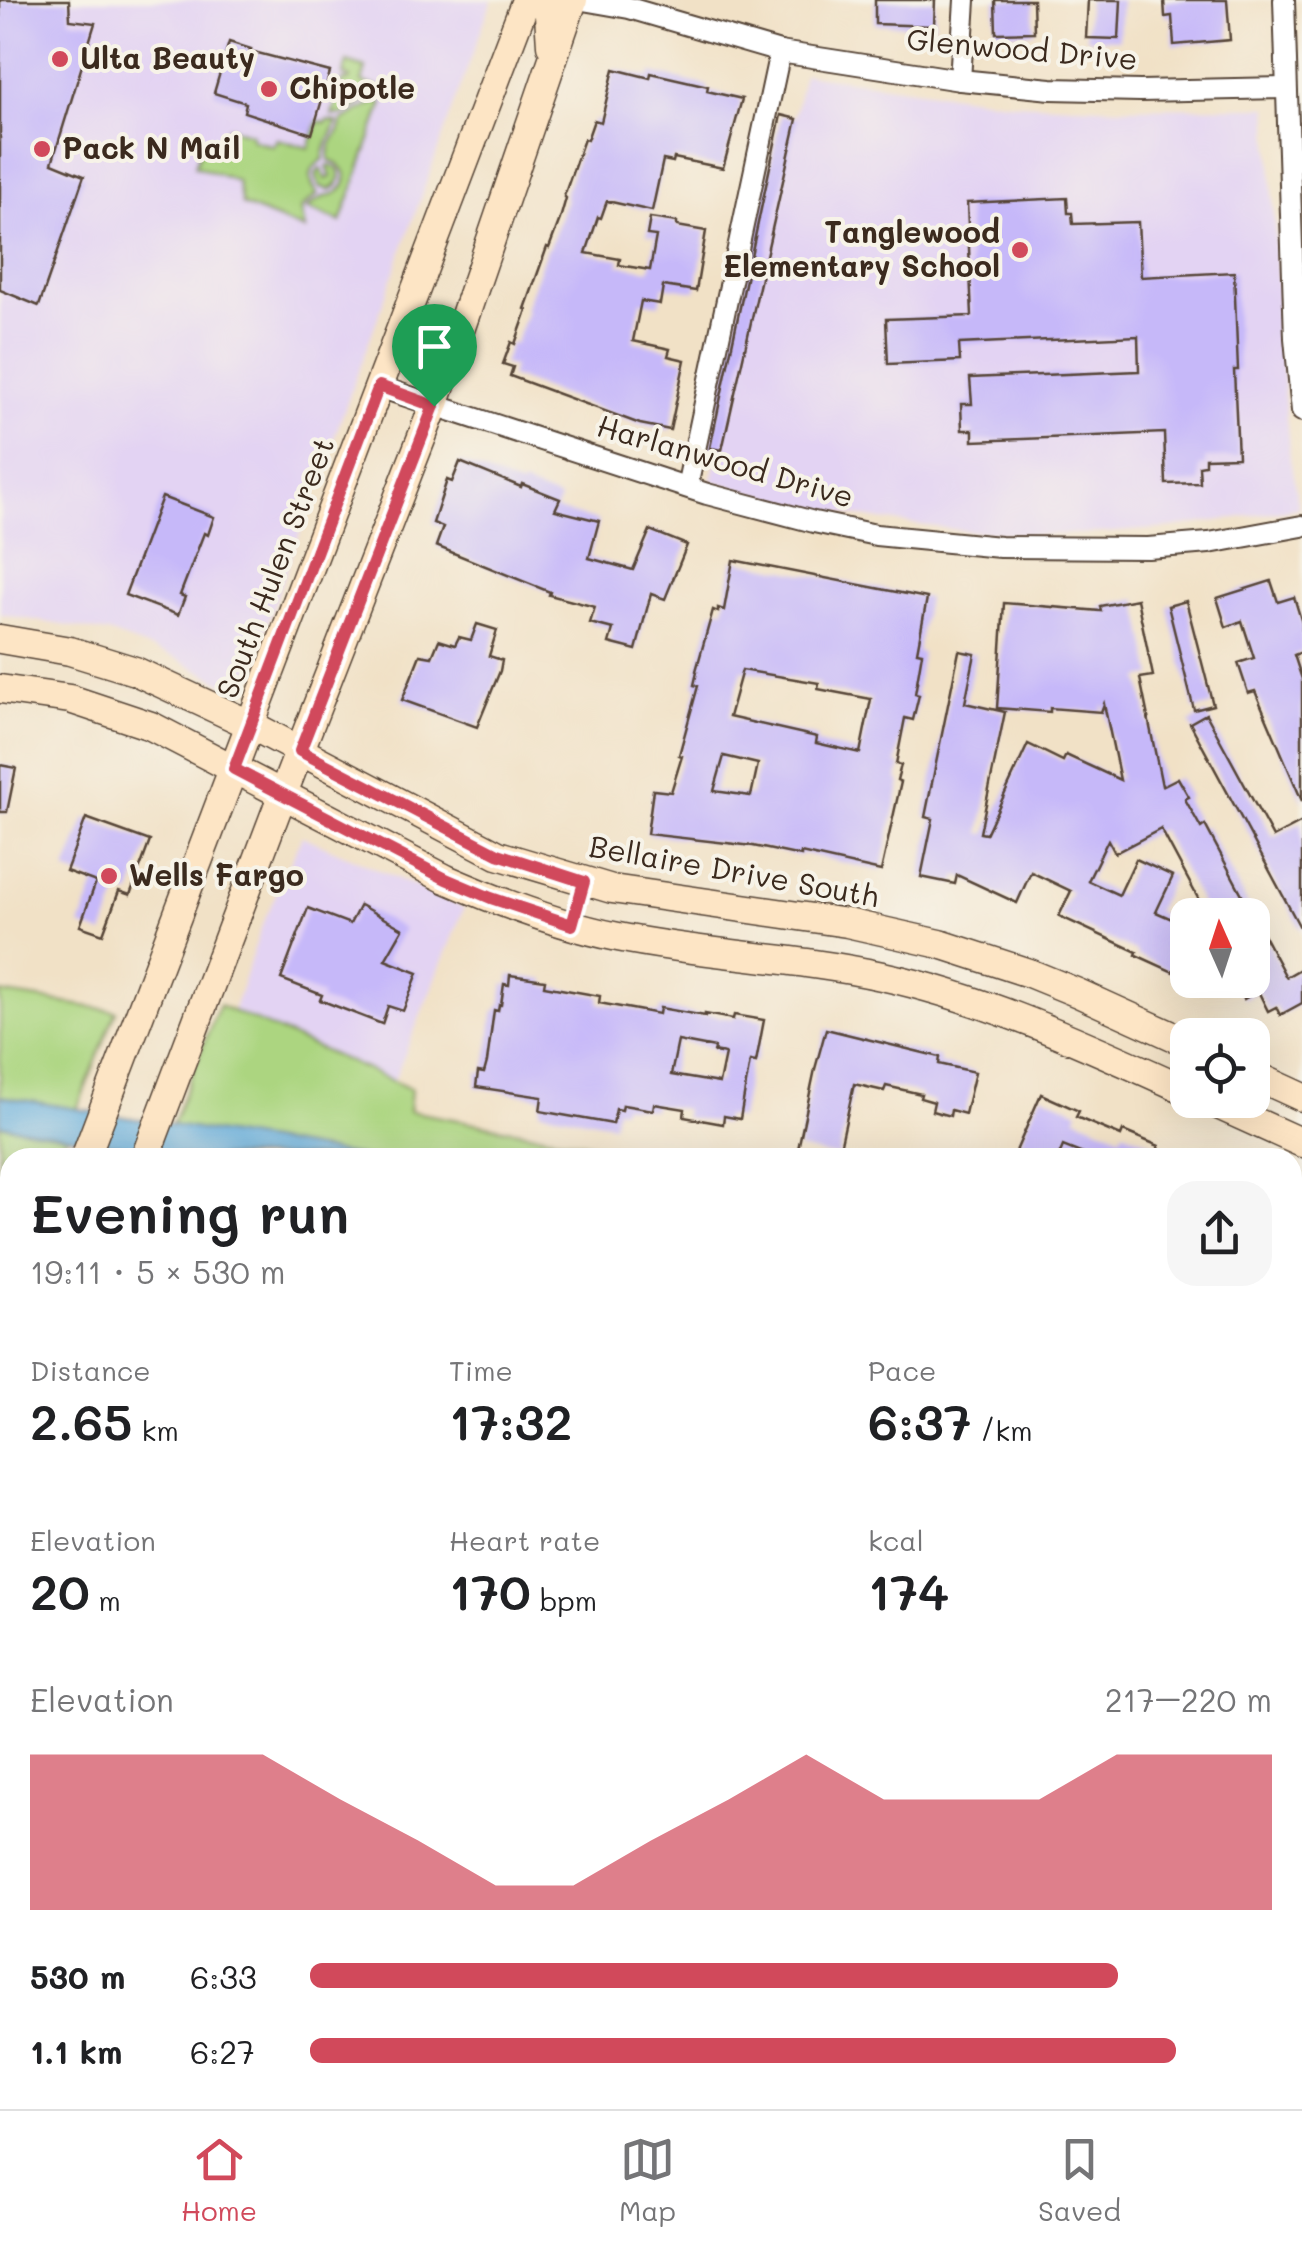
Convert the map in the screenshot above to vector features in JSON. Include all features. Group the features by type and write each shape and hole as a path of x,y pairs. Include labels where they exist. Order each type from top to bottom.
{"main road":[{"name":"South Hulen Street","path":"88,1148 526,0"},
{"path":"548,0 550,62"},
{"path":"148,1148 434,406 573,0"},
{"name":"Bellaire Drive South","path":"0,638 70,651 135,670 251,725 498,854 584,882 665,898 848,923 955,949 1029,973 1170,1035"},
{"path":"0,689 70,699 121,715 188,744 282,796 491,898 572,925 644,942 829,966 942,992 1031,1024 1170,1083"},
{"path":"572,925 584,882"},
{"path":"885,977 894,933"},
{"path":"1270,1082 1302,1096"},
{"path":"1247,1118 1302,1143"}],"street":[{"name":"Glenwood Drive","path":"583,0 630,8 780,52 960,80 1051,89 1286,88"},
{"path":"960,80 965,0"},
{"path":"1284,0 1295,338 1302,411"},
{"path":"687,486 780,52"},
{"name":"Harlanwood Drive","path":"379,386 764,510 876,535 1000,547 1148,548 1302,526"}],"shaded area":[{"path":"0,0 492,0 245,685 235,689 174,657 108,633 0,614"},
{"name":"Tanglewood Elementary School","path":"804,74 1013,103 1118,108 1268,107 1284,393 1299,508 1171,528 1038,535 881,520 795,504 712,481"},
{"path":"302,836 464,908 393,1083 233,1011 262,926"}],"green space":[{"path":"347,62 366,68 362,82 387,90 386,97 375,95 342,115 332,115 343,80 350,78 343,75"},
{"path":"378,101 383,103 341,222 307,208 343,187 343,169 329,160 330,146 342,121"},
{"path":"318,121 337,122 323,160 312,171 312,184 318,194 301,208 305,230 242,205 237,181 195,166 200,151 220,145 220,135 229,127 273,146 277,139 309,148"},
{"path":"327,166 339,169 340,176 337,185 329,190 319,186 316,174 321,168 326,179 331,177"},
{"path":"0,993 116,1011 62,1148 0,1148"},
{"path":"219,1005 411,1089 409,1111 612,1148 163,1148"}],"water":[{"path":"0,1096 310,1148 137,1148 0,1125"}],"building":[{"path":"0,0 69,0 70,20 95,23 52,163 84,176 39,306 0,290"},
{"path":"875,0 935,0 934,26 875,24"},
{"path":"995,0 1033,0 1034,32 996,33"},
{"path":"1088,0 1121,0 1119,39 1086,38"},
{"path":"1164,0 1227,0 1230,40 1174,45 1172,16 1165,17"},
{"path":"229,42 330,72 312,134 244,112 246,103 214,93"},
{"path":"614,69 708,86 707,91 742,99 723,168 674,158 673,162 663,160 652,211 607,201 586,253 620,259 619,265 650,270 656,236 647,235 650,218 706,231 696,291 663,286 660,304 641,301 633,341 670,349 668,356 685,360 670,430 640,424 510,376 513,367 503,364 511,342 515,344 560,219 584,139 587,140 594,120 601,122"},
{"path":"781,115 797,119 722,450 710,448"},
{"path":"1067,198 1073,224 1138,222 1141,277 1234,272 1238,457 1205,458 1205,465 1199,466 1200,483 1166,484 1164,433 973,441 973,430 962,430 961,404 972,404 970,378 1139,371 1138,336 959,344 960,361 888,364 886,319 972,316 967,203"},
{"path":"460,462 560,499 555,510 599,521 589,558 633,570 650,530 687,545 665,599 651,594 636,650 609,643 613,629 590,623 595,607 549,595 550,592 436,546 443,527 433,523 447,480 452,482"},
{"path":"162,497 214,517 180,595 185,597 178,615 125,595"},
{"path":"733,560 927,598 917,652 922,653 915,694 919,695 913,720 905,718 896,764 901,765 897,780 901,782 881,871 801,853 647,834 653,790 671,792 682,756 679,755 698,686 694,685 696,671 713,610 724,610","holes":["742,670 819,683 818,689 871,699 860,753 816,743 817,737 729,717","724,756 758,764 751,796 714,791"]},
{"path":"1271,581 1278,602 1294,597 1302,623 1302,652 1294,655 1302,679 1302,801 1255,691 1248,693 1238,663 1254,658 1242,621 1226,627 1217,598"},
{"path":"1137,599 1153,676 1140,678 1162,786 1178,778 1189,797 1185,799 1201,828 1205,825 1244,898 1198,898 1161,829 1115,853 1108,840 1088,881 1119,895 1136,859 1173,876 1156,912 1170,918 1170,971 1059,916 1071,891 1031,872 1017,903 957,875 955,884 921,877 933,819 925,817 959,651 975,654 965,703 1005,712 980,833 986,834 1028,744 1063,761 1066,755 1120,780 1104,704 1101,712 997,708 1004,603 1101,611 1100,606"},
{"path":"1186,601 1213,705 1194,710 1168,606"},
{"path":"477,624 497,630 489,656 502,660 477,727 402,700 420,655 432,657 439,640 455,645 459,637 471,640"},
{"path":"1206,714 1273,837 1302,822 1302,931 1190,723"},
{"path":"0,765 16,768 7,812 0,812"},
{"name":"Wells Fargo","path":"86,818 150,841 130,895 119,891 103,934 80,926 96,882 66,871"},
{"path":"360,905 403,929 385,960 418,973 403,1011 388,1006 382,1024 320,1000 322,995 281,979 308,908 350,924"},
{"path":"1270,947 1286,977 1302,968 1302,1003 1280,1015 1276,1007 1268,1011 1262,998 1270,998"},
{"path":"510,975 545,980 544,986 600,996 599,1003 659,1014 660,1008 764,1020 756,1062 750,1061 740,1119 724,1116 723,1124 684,1117 685,1109 654,1104 653,1110 623,1105 622,1110 616,1109 613,1124 540,1111 542,1097 476,1087 478,1072 484,1073 487,1062 494,1010 498,1011 501,1005 504,984 509,985","holes":["678,1041 715,1048 714,1052 725,1054 719,1083 671,1075"]},
{"path":"826,1029 940,1057 939,1064 975,1072 965,1114 951,1110 950,1116 932,1111 934,1102 920,1098 921,1094 854,1084 840,1148 798,1148"},
{"path":"1041,1094 1079,1111 1076,1117 1121,1136 1123,1131 1159,1146 1158,1148 1017,1148"}],"place":[{"name":"Ulta Beauty","path":"60,59"},
{"name":"Chipotle","path":"269,89"},
{"name":"Pack N Mail","path":"42,149"},
{"name":"Tanglewood Elementary School","path":"1020,250"},
{"name":"Wells Fargo","path":"109,876"}],"route":[{"path":"379,386 434,406 300,751 498,854 584,882 572,925 446,879 234,769 379,386"}]}
